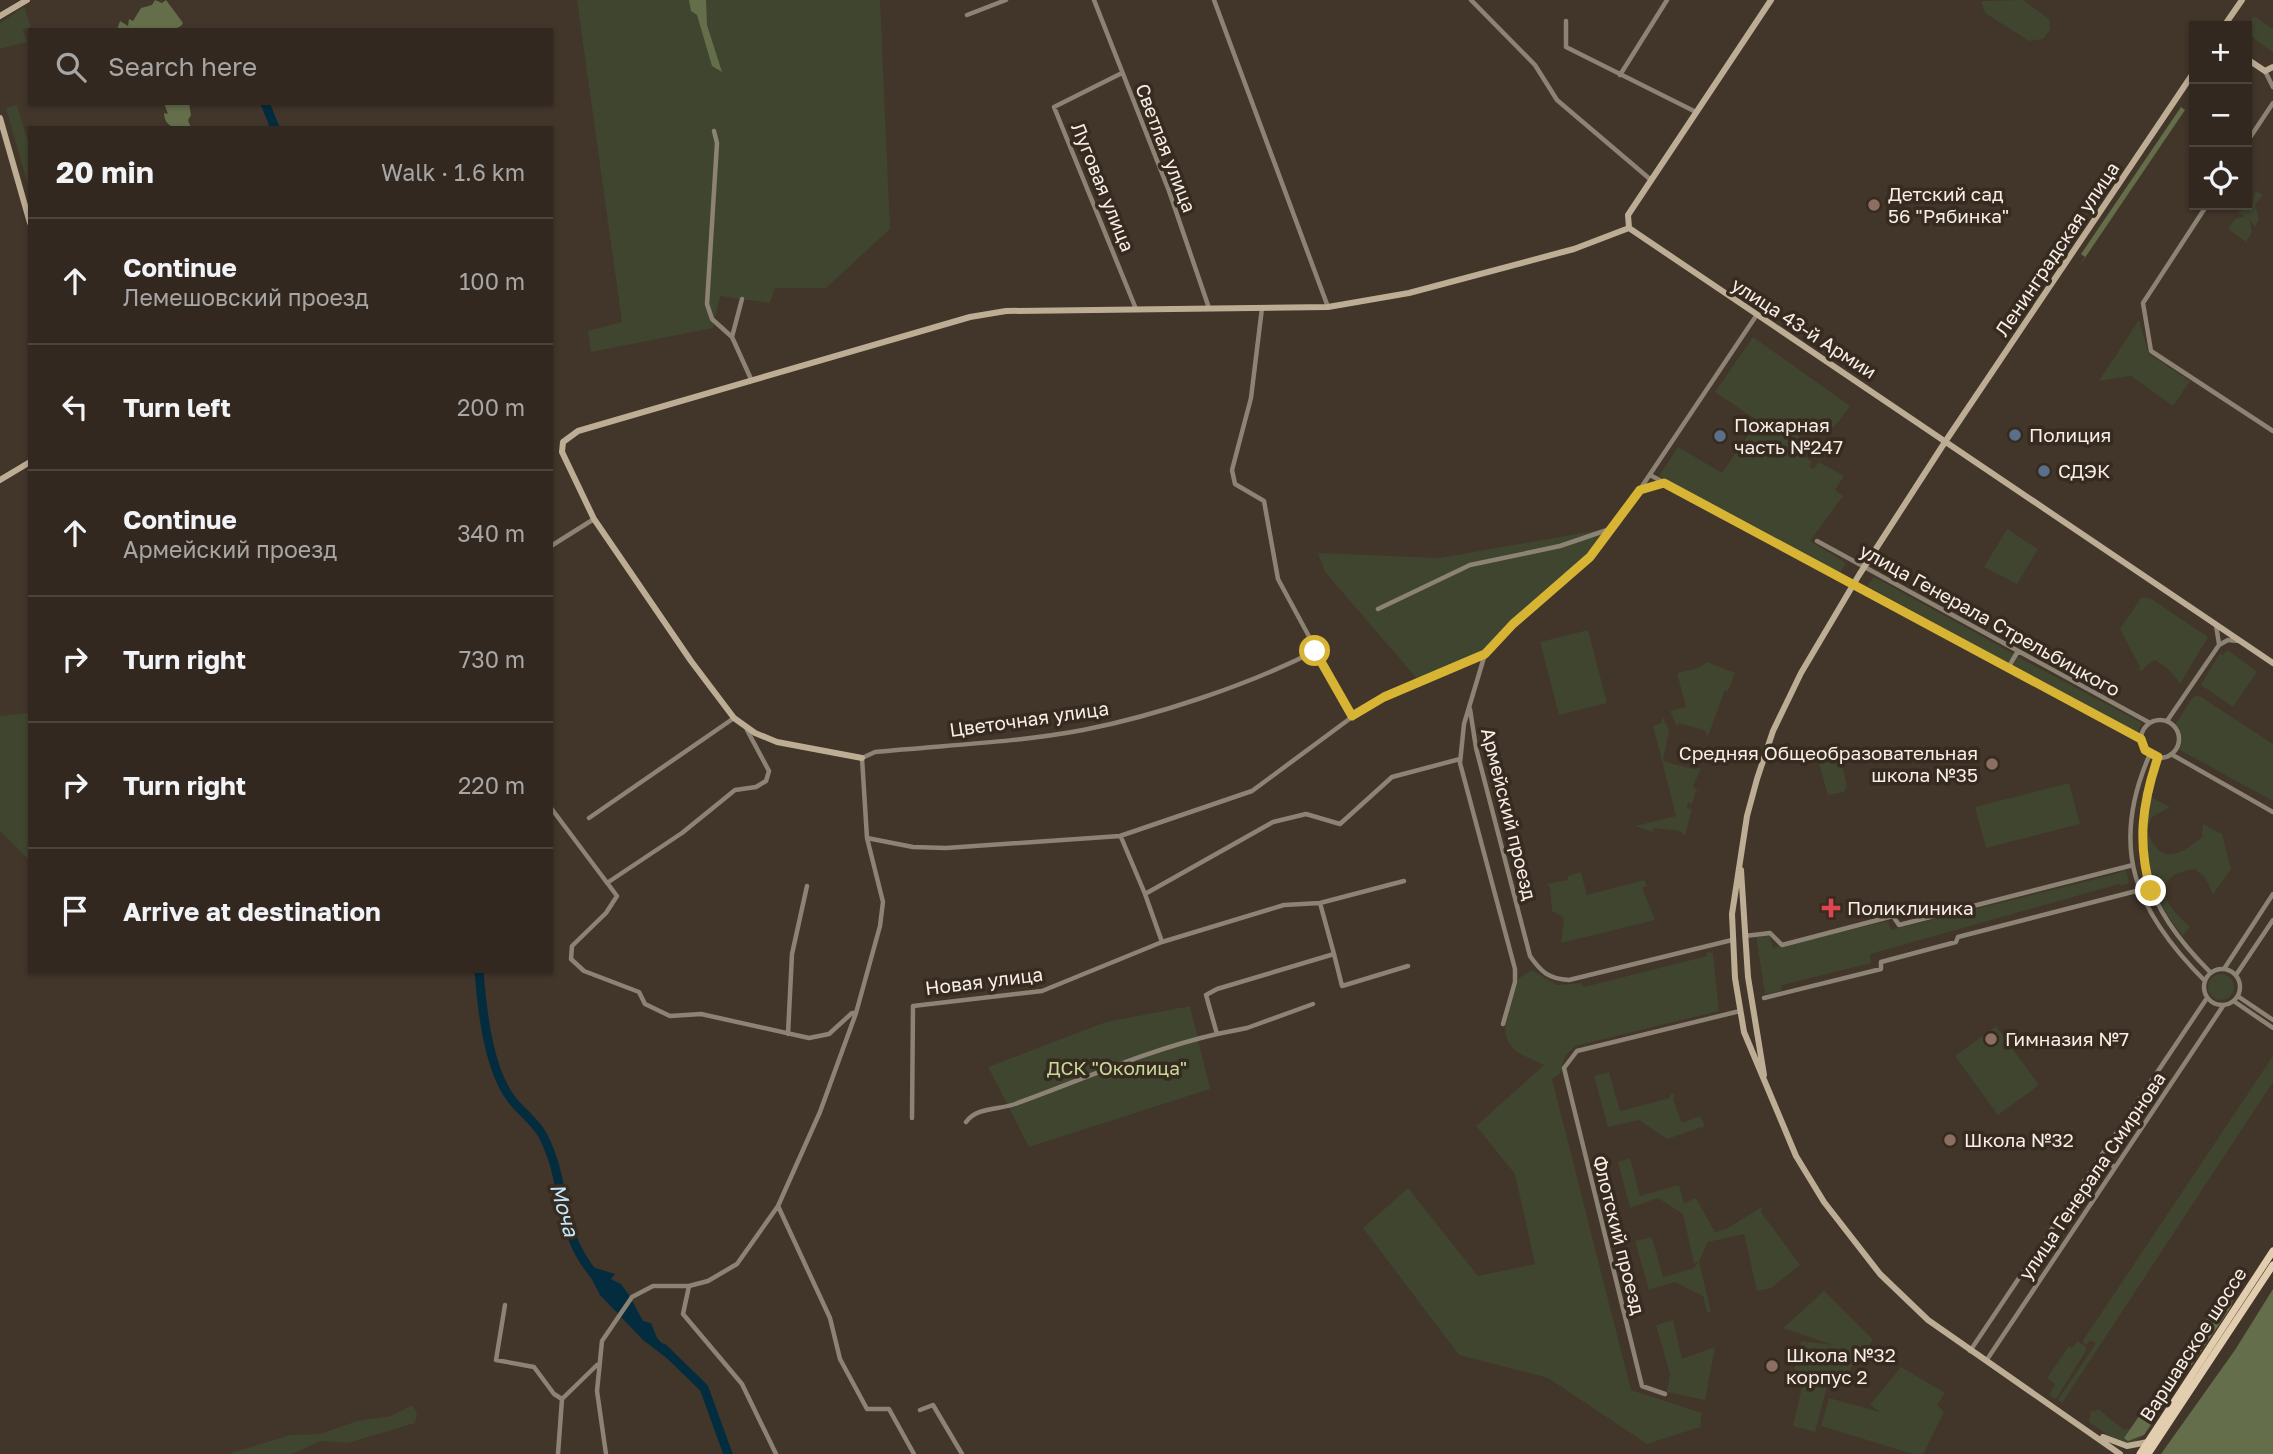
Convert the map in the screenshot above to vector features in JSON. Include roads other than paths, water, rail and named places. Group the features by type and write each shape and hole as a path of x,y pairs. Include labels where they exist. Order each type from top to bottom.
{"main road":[{"path":"0,15 27,0"},
{"path":"862,758 777,742 734,718 691,661 594,519 562,452 563,442 578,431 970,317 1006,311 1328,307 1409,293 1574,249 1629,228 1628,215 1771,0"},
{"path":"2227,21 2242,0"},
{"path":"2252,62 2265,71 2273,67"},
{"name":"Ленинградская улица","path":"1741,854 1757,779 1773,731 1801,673 1864,567 1945,442 2189,79"},
{"path":"0,118 28,216"},
{"name":"улица 43-й Армии","path":"1629,228 2273,663"},
{"path":"1954,430 1954,442 1962,453"},
{"path":"0,480 28,463"},
{"path":"1741,854 1744,936 1766,1086"},
{"path":"1741,854 1732,914 1732,940 1744,1032 1803,1170 1847,1235 1906,1301 1970,1351 2094,1433 2120,1454"},
{"path":"1732,914 1738,911 1743,913"},
{"path":"1744,1032 1757,1032"},
{"name":"Варшавское шоссе","path":"2140,1454 2273,1251"},
{"name":"Варшавское шоссе","path":"2148,1454 2273,1265"},
{"path":"2094,1433 2122,1446 2148,1442"}],"street":[{"path":"967,15 1006,0"},
{"name":"Светлая улица","path":"1094,0 1169,191 1209,308"},
{"path":"1214,0 1328,307"},
{"path":"1471,0 1535,65 1557,100 1651,180"},
{"path":"1620,75 1667,0"},
{"path":"1566,21 1566,47 1696,112"},
{"path":"2265,71 2273,87"},
{"name":"Луговая улица","path":"1122,73 1054,107 1136,310"},
{"path":"2252,134 2273,103"},
{"path":"714,131 718,143 707,304 712,319 732,337 751,379"},
{"path":"2204,210 2143,303 2151,351 2273,431"},
{"path":"732,337 742,299"},
{"path":"1262,308 1254,384 1232,470 1235,484 1264,501 1278,579 1352,716"},
{"name":"Армейский проезд","path":"1732,940 1569,980 1554,979 1540,971 1530,956 1476,748 1469,705 1485,654 1513,624 1590,557 1614,528 1756,316"},
{"name":"улица Генерала Стрельбицкого","path":"1650,475 2141,739"},
{"path":"1640,490 1664,483"},
{"path":"553,545 594,519"},
{"path":"1378,609 1470,565 1560,546 1614,528"},
{"name":"улица Генерала Стрельбицкого","path":"1818,541 2150,723"},
{"path":"2215,624 2220,635 2219,645"},
{"path":"2167,722 2219,645 2228,640 2239,641"},
{"name":"Цветочная улица","path":"862,758 875,752 1035,736 1105,724 1263,676 1315,651"},
{"path":"2008,668 2018,651"},
{"path":"867,838 913,847 946,848 1120,836 1252,791 1352,716 1384,697 1485,654"},
{"path":"1469,705 1460,759 1515,970 1515,982 1503,1024"},
{"path":"589,818 734,718"},
{"path":"2171,754 2179,740 2175,729 2167,722 2150,723 2141,739 2150,754 2158,757 2171,754 2273,812"},
{"path":"607,883 682,833 735,790 756,787 766,781 769,771 746,727"},
{"path":"2150,754 2137,782 2130,825 2133,865 2140,890 2148,909 2175,951 2205,981 2207,998 2223,1006 2237,999 2241,985 2236,975 2224,969"},
{"path":"2158,757 2144,801 2141,842 2146,872 2157,905 2185,947 2211,973"},
{"path":"606,1454 597,1391 597,1364 602,1341 615,1320 632,1297 653,1286 689,1286 708,1281 737,1264 778,1206 820,1112 856,1013 880,926 883,902 867,838 862,758"},
{"path":"1145,894 1273,821 1307,814 1340,824 1392,777 1460,759"},
{"path":"553,811 617,896 606,913 576,940 570,952 573,965 639,992 645,1004 670,1016 701,1014 788,1034 823,1036 856,1013"},
{"path":"1120,836 1162,942"},
{"path":"2131,844 2141,842"},
{"path":"1744,936 1770,933 1782,945 1893,916 1899,925 2133,865"},
{"name":"Новая улица","path":"912,1118 913,1006 1042,991 1162,942 1284,905 1320,903 1404,881"},
{"path":"788,1034 792,954 807,886"},
{"path":"1764,998 1881,969 1881,962 1956,942 1958,937 2140,890"},
{"path":"2205,981 2211,973 2224,969 2273,894"},
{"path":"1320,903 1342,986 1408,966"},
{"path":"2148,909 2157,905"},
{"path":"2236,975 2273,920"},
{"path":"1217,1034 1206,995 1217,989 1334,954"},
{"name":"улица Генерала Смирнова","path":"1970,1351 2207,998"},
{"path":"2237,999 2273,1020"},
{"path":"2237,999 2273,1028"},
{"path":"966,1122 979,1112 1010,1106 1153,1053 1247,1028 1313,1004"},
{"name":"улица Генерала Смирнова","path":"1986,1362 2223,1006"},
{"name":"Флотский проезд","path":"1665,1394 1642,1386 1564,1068 1577,1052 1740,1011"},
{"path":"2100,1158 2115,1167"},
{"path":"778,1206 830,1318 840,1359 867,1409 889,1409 914,1454"},
{"path":"689,1286 683,1314 742,1384 776,1454"},
{"path":"505,1305 496,1360 534,1367 554,1394 562,1399"},
{"path":"558,1454 562,1399 597,1364"},
{"path":"920,1410 933,1405 962,1454"}],"water":[{"path":"592,1267 615,1274 611,1279 621,1284 643,1321 651,1323 657,1338 673,1355 668,1359 643,1340 600,1295 588,1272"}],"waterway":[{"name":"Моча","path":"266,105 274,126"},
{"name":"Моча","path":"479,973 484,1020 497,1072 512,1100 543,1136 557,1173 575,1244 598,1279"},
{"name":"Моча","path":"663,1348 704,1388 728,1454"}],"place":[{"name":"Детский сад 56 \"Рябинка\"","path":"1874,205"},
{"name":"Полиция","path":"2015,435"},
{"name":"Пожарная часть №247","path":"1720,436"},
{"name":"СДЭК","path":"2044,471"},
{"name":"Средняя Общеобразовательная школа №35","path":"1992,764"},
{"name":"Поликлиника","path":"1831,908"},
{"name":"Гимназия №7","path":"1991,1039"},
{"name":"Школа №32","path":"1950,1140"},
{"name":"Школа №32 корпус 2","path":"1772,1366"}],"park label":[{"name":"ДСК \"Околица\"","path":"1117,1068"}]}
